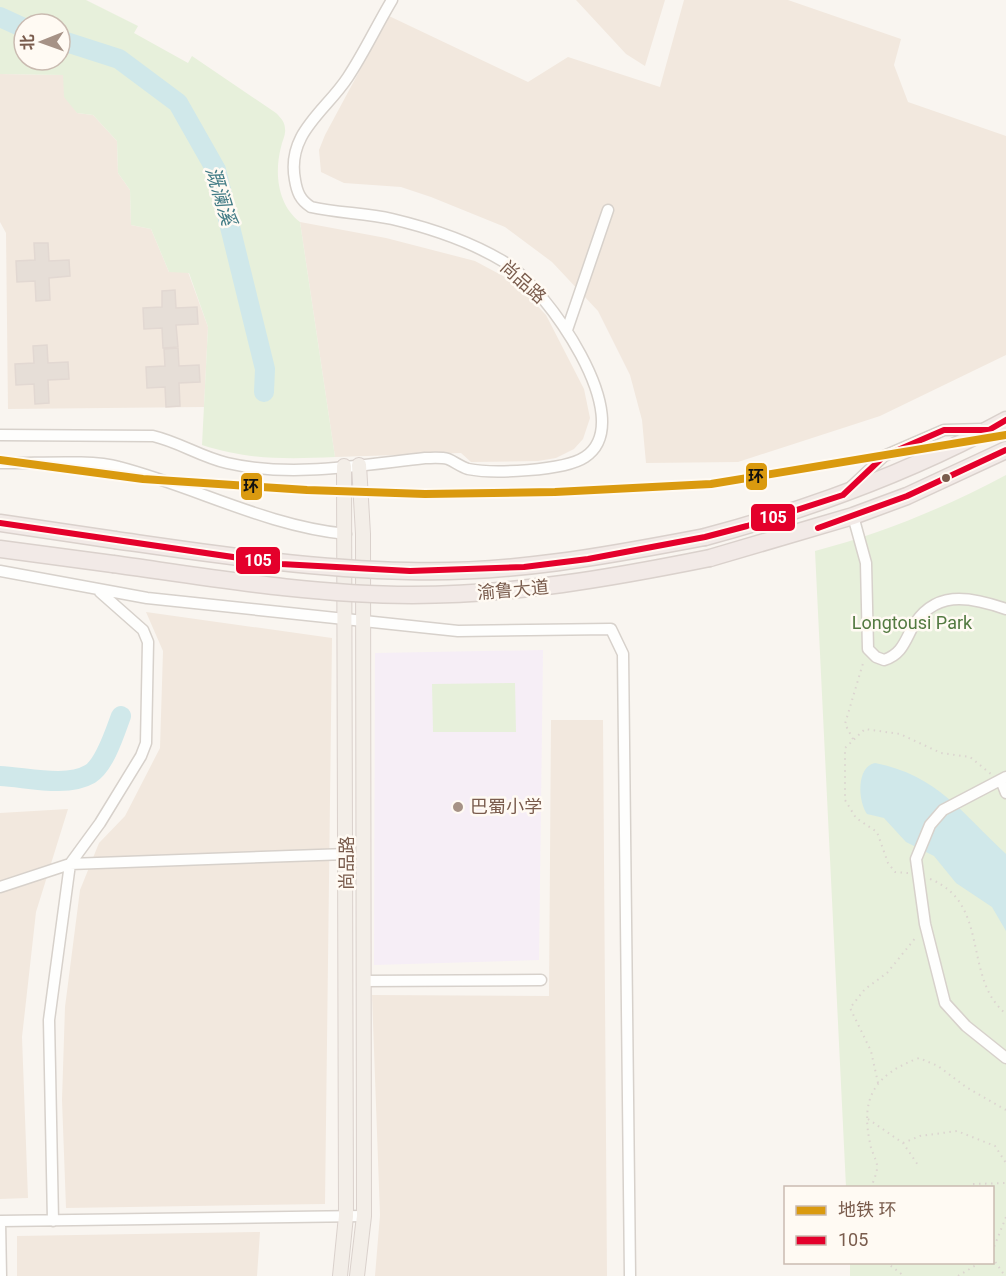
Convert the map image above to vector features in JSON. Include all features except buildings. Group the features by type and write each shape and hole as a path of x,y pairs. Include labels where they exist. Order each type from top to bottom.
{"highway":[{"name":"渝鲁大道","path":"0,523 281,564 410,571 535,566 588,560 705,537 843,495 989,430 1006,420"},
{"name":"渝鲁大道","path":"0,549 278,587 413,595 539,588 589,582 710,558 853,516 907,496 1006,450"}],"main road":[{"name":"尚品路","path":"357,1276 364,1216 363,534 360,465"},
{"name":"尚品路","path":"340,1276 346,1216 347,854 344,466"}],"street":[{"name":"尚品路","path":"344,466 446,459 470,469 549,467 585,457 596,445 602,431 602,417 597,395 567,330 558,315 528,281 498,259 464,241 392,219 311,207 303,201 298,192 294,159 306,126 348,77 392,0"},
{"path":"567,330 608,210"},
{"path":"0,435 153,436 174,441 226,463 258,468 344,466"},
{"path":"0,463 117,466 277,521 346,534"},
{"path":"853,516 866,563 868,649 876,657 884,660 900,651 924,611 937,603 964,598 979,600 1006,609"},
{"path":"0,571 147,598 458,632 611,629 622,654 630,1276"},
{"path":"53,1221 49,1020 70,864 100,823 141,756 146,743 148,642 143,630 112,600 98,590"},
{"path":"1006,793 1004,779 943,810 930,825 916,859 925,924 945,1003 966,1026 1006,1058"},
{"path":"0,887 70,864 347,854"},
{"path":"363,981 540,980"},
{"path":"1,1276 0,1221 364,1216"}],"path":[{"path":"853,740 845,724 868,649"},
{"path":"1004,779 969,758 942,753 900,734 865,729 845,748 845,800 856,818 876,832 888,863 895,872 917,873 940,883 959,898 968,914 984,979 997,1007 1006,1014"},
{"path":"878,1083 871,1051 850,1008 865,989 887,973 925,924"},
{"path":"872,1186 878,1167 871,1150 868,1101 878,1083 898,1066 920,1058 938,1066 966,1087 1006,1110"},
{"path":"868,1119 903,1143 918,1165"},
{"path":"903,1143 920,1136 957,1131 995,1146 1006,1163"},
{"path":"974,1184 1006,1183"},
{"path":"994,1249 1006,1217"},
{"path":"994,1259 1005,1276"},
{"path":"887,1264 904,1276"},
{"path":"958,1276 979,1264"}],"shaded area":[{"path":"576,0 665,0 645,66 626,54"},
{"path":"684,0 788,0 901,39 894,65 908,102 1006,136 1006,355 880,416 738,462 646,463 642,420 630,375 598,311 552,262 505,227 431,197 401,187 344,183 321,172 319,150 325,135 389,16 528,82 568,57 660,87"},
{"path":"0,74 63,75 77,113 93,115 117,141 118,173 130,190 131,225 151,229 169,272 188,272 208,327 204,407 8,409 6,233 0,222"},
{"path":"300,222 386,238 475,261 516,283 546,315 584,389 590,418 583,439 574,449 556,458 538,461 471,462 461,453 335,457"},
{"path":"146,612 332,638 325,1204 66,1208 62,1100 65,1007 80,890 99,843 125,816 160,748 163,651"},
{"name":"巴蜀小学","path":"543,650 539,960 374,965 375,653"},
{"path":"551,720 603,720 607,1276 375,1276 380,1215 372,995 549,996"},
{"path":"68,809 36,912 22,1037 28,1198 0,1199 0,813"},
{"path":"260,1232 257,1276 17,1276 17,1236"}],"green space":[{"path":"0,0 86,0 138,26 134,33 188,63 192,56 280,117 285,131 279,157 278,178 282,198 300,222 335,457 252,456 202,445 208,327 189,273 169,272 151,229 131,225 130,190 118,173 117,141 93,115 77,113 64,97 63,75 0,74"},
{"name":"Longtousi Park","path":"1006,475 1006,1276 850,1276 850,1264 994,1264 994,1186 846,1186 815,551 913,519"},
{"path":"515,683 516,732 433,732 432,684"}],"water":[{"path":"875,763 897,769 932,786 962,810 1006,854 1006,931 992,907 956,883 934,856 906,842 884,818 867,814 862,801 860,785 864,771"}],"waterway":[{"name":"溉澜溪","path":"0,17 12,22"},
{"name":"溉澜溪","path":"72,44 119,59 178,103 216,170 265,369 264,392"},
{"name":"溉澜溪","path":"0,776 58,781 90,774 105,756 121,716"}],"metro line":[{"name":"环","path":"0,460 143,479 307,490 425,494 555,492 711,484 1006,435"}],"transit line":[{"name":"105","path":"0,523 281,564 410,571 524,567 588,559 705,537 747,526 843,495 884,456 944,430 989,430 1006,420"},
{"name":"105","path":"818,528 907,496 1006,450"}],"place":[{"name":"巴蜀小学","path":"458,807"}]}
